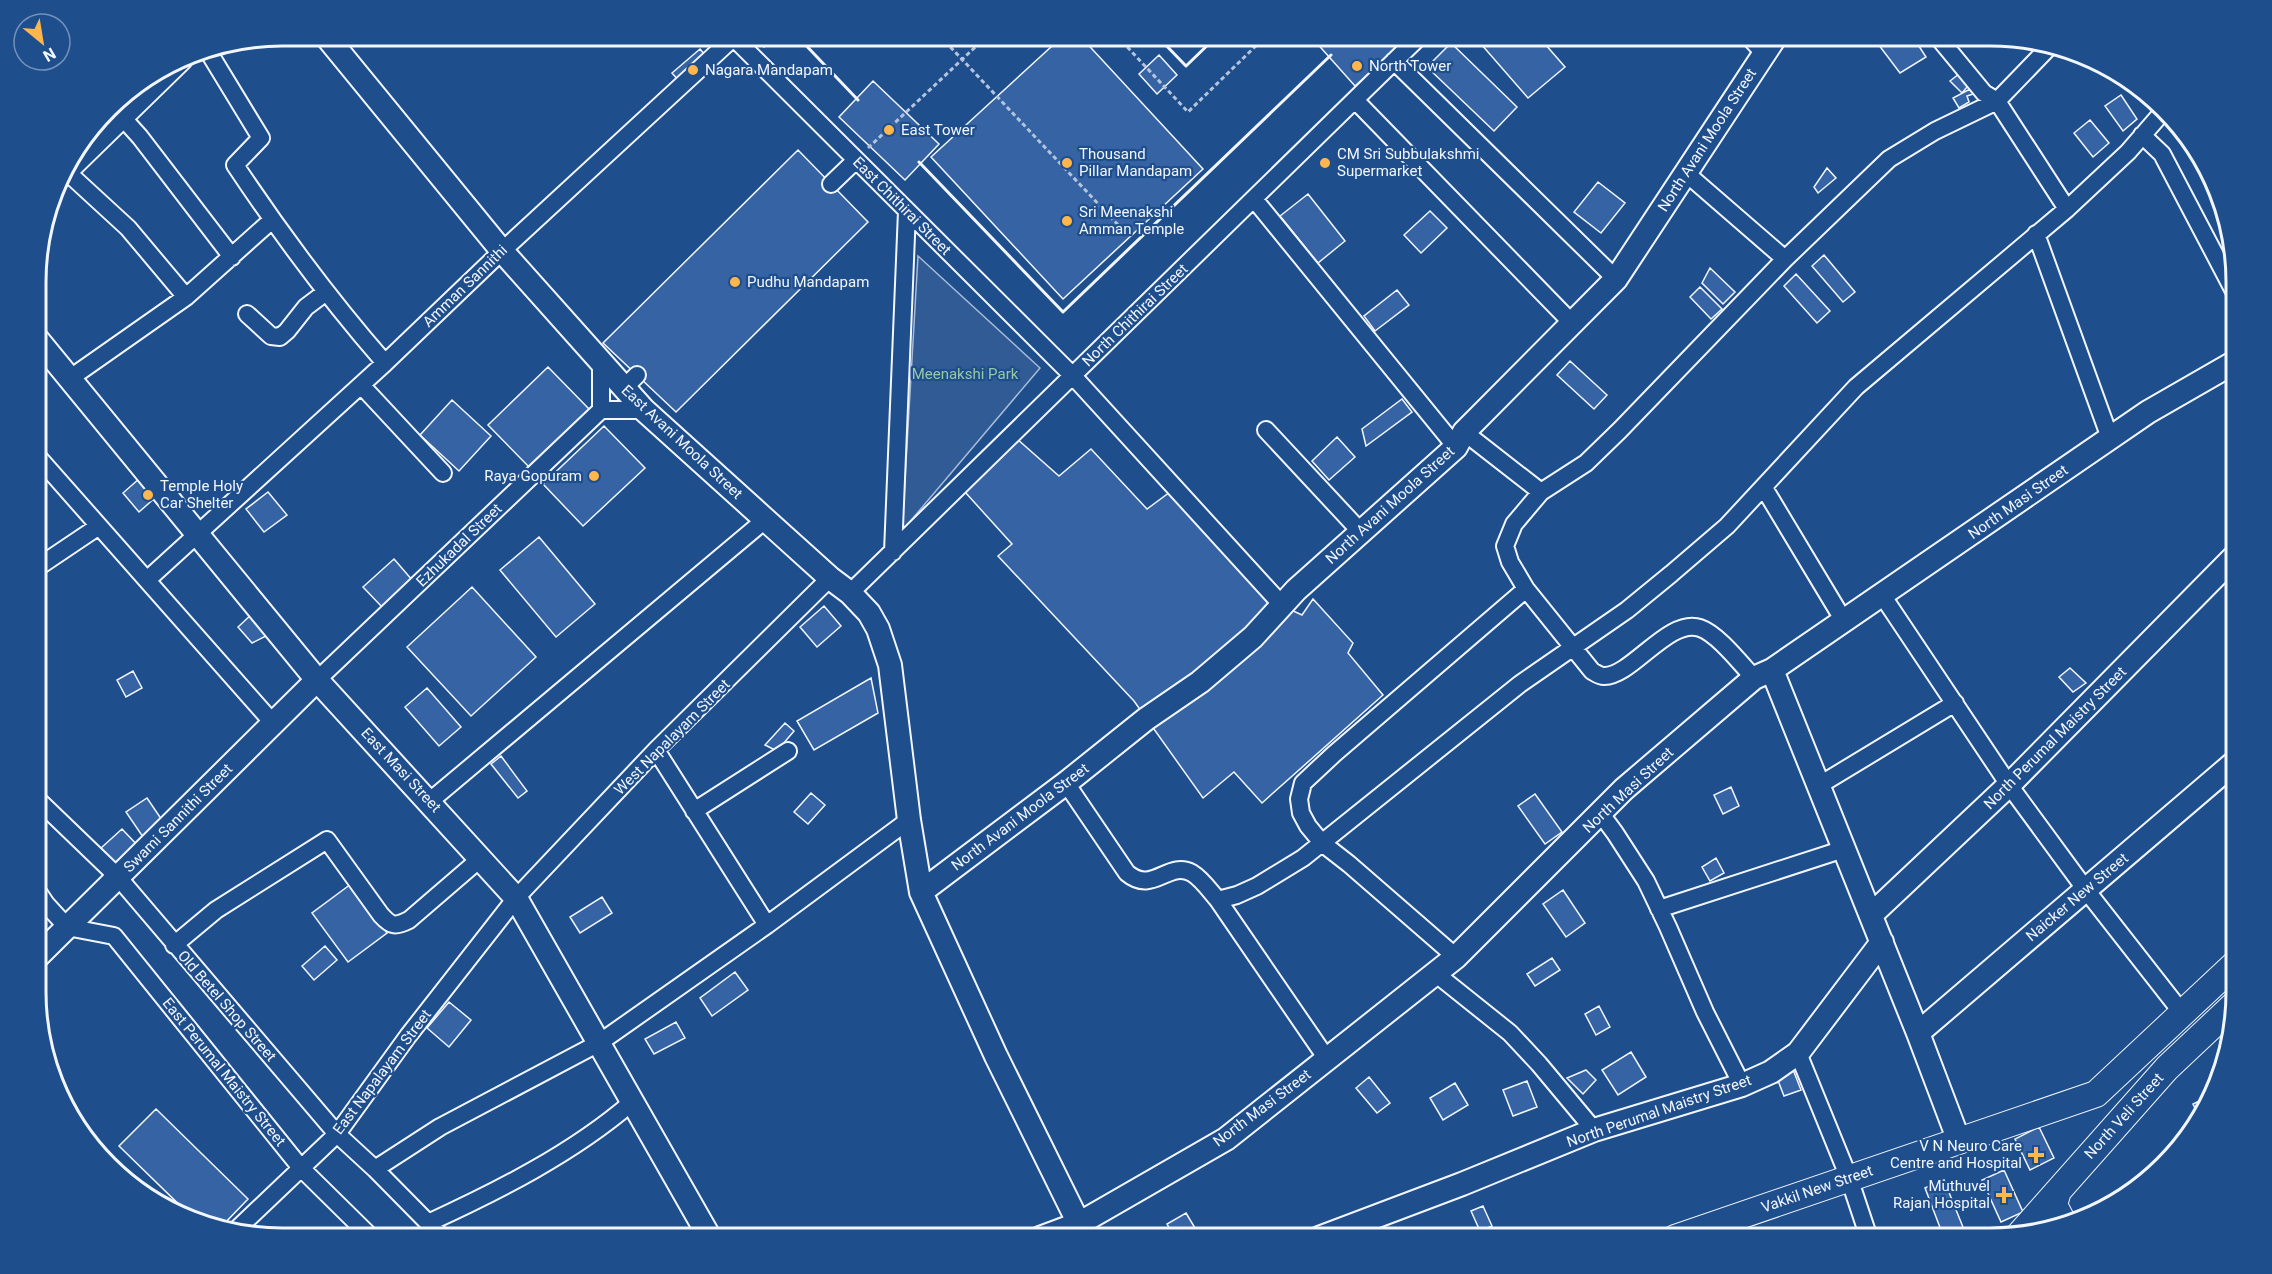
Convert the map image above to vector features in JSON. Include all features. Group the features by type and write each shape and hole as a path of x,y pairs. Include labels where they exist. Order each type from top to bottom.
{"main road":[{"name":"East Avani Moola Street","path":"334,46 502,251 601,363 630,382 644,410 869,613 878,629 891,665 909,820 921,892 996,1056 1082,1228"},
{"name":"North Avani Moola Street","path":"921,892 1066,783 1146,719 1200,682 1253,637 1282,605 1460,439 1616,279 1769,46"},
{"path":"84,154 157,83"},
{"name":"East Masi Street","path":"46,350 317,680 430,801 516,898 704,1228"},
{"name":"North Masi Street","path":"1086,1228 1226,1139 1456,957 1624,789 1763,674 2148,412 2226,367"},
{"name":"North Perumal Maistry Street","path":"1871,915 2009,785 2226,565"},
{"path":"1763,674 1818,786 1882,942 1959,1141"},
{"name":"Swami Sannithi Street","path":"46,948 317,680"},
{"name":"Naicker New Street","path":"1918,1033 2226,770"},
{"name":"North Perumal Maistry Street","path":"1345,1228 1462,1184 1594,1130 1742,1085 1771,1072 1798,1053 1882,942"},
{"name":"North Veli Street","path":"2097,1094 2226,973"},
{"name":"North Veli Street","path":"2029,1224 2167,1068 2224,1014"},
{"path":"2097,1094 2110,1113 2112,1130"},
{"name":"Vakkil New Street","path":"1731,1228 1849,1178 2097,1094"},
{"path":"2058,1191 2054,1205 2060,1216"}],"street":[{"name":"Amman Sannithi","path":"147,580 385,363 723,46"},
{"name":"East Chithirai Street","path":"742,46 1073,376 1282,605"},
{"name":"North Chithirai Street","path":"850,594 1410,46"},
{"path":"1945,46 1984,93 1997,101 2067,209"},
{"path":"1763,674 1700,627 1690,627 1670,634 1613,674 1606,676 1592,670 1526,589 1510,562 1505,546 1514,524 1541,492 1586,463 1620,430 1785,259 1889,159 1935,131 1997,101 2043,53"},
{"path":"212,58 261,138 235,165 272,220 326,292 385,363"},
{"path":"1394,61 1616,279"},
{"path":"1355,100 1572,323"},
{"path":"122,117 232,257"},
{"path":"1218,900 1257,886 1303,858 1511,691 1627,610 1671,574 1727,526 1856,387 2067,209 2158,118"},
{"path":"2142,135 2162,154 2225,274"},
{"path":"831,184 856,160"},
{"path":"1687,174 1785,259"},
{"path":"70,179 128,228 186,297"},
{"path":"1254,199 1460,439 1541,492"},
{"path":"893,552 907,211"},
{"path":"69,379 186,297 272,220"},
{"path":"2036,234 2110,438"},
{"path":"247,314 271,336 280,337 306,307 326,292"},
{"path":"601,363 602,410 644,410"},
{"path":"361,385 443,473"},
{"name":"Ezhukadal Street","path":"317,680 602,410"},
{"path":"1266,430 1361,532"},
{"path":"46,466 273,723"},
{"path":"1764,488 1844,621"},
{"path":"430,801 765,520"},
{"path":"46,562 99,526"},
{"name":"West Napalayam Street","path":"516,898 656,750 830,578"},
{"path":"1456,957 1350,864 1322,843 1301,813 1299,798 1303,783 1526,589"},
{"path":"1882,595 2009,785 2086,890 2183,1014"},
{"path":"1818,786 1955,703"},
{"path":"656,750 767,925"},
{"path":"694,811 788,751"},
{"path":"1066,783 1127,873 1134,879 1150,880 1173,871 1184,870 1199,879 1218,900 1327,1059"},
{"name":"Old Betel Shop Street","path":"46,808 118,877 337,1134 434,1228"},
{"path":"1601,814 1646,881 1705,1012 1742,1085"},
{"path":"375,1169 440,1127 598,1043 767,925 909,820"},
{"path":"174,945 216,910 327,840 381,915 390,924 397,926 417,914 481,858"},
{"path":"1659,909 1844,849"},
{"name":"East Napalayam Street","path":"243,1224 337,1134 408,1036 516,898"},
{"path":"46,904 67,927"},
{"name":"East Perumal Maistry Street","path":"67,927 114,936 302,1168 362,1228"},
{"path":"1435,973 1510,1034 1539,1064 1594,1130"},
{"path":"1798,1053 1849,1178 1866,1228"},
{"path":"429,1223 462,1208 574,1146 607,1124 631,1103"}],"path":[{"path":"949,46 1121,228"},
{"path":"856,160 977,46"},
{"path":"1126,46 1188,112 1256,46"}],"shaded area":[{"name":"Meenakshi Park","path":"918,256 1040,368 902,531"}],"building":[{"name":"Thousand Pillar Mandapam","path":"1052,46 1089,46 1203,169 1063,299 931,157"},
{"name":"North Tower","path":"1319,46 1400,46 1355,86"},
{"path":"1448,46 1454,46 1517,107 1494,131 1427,67"},
{"path":"1483,46 1547,46 1565,67 1528,98"},
{"path":"1880,46 1919,46 1926,57 1900,73"},
{"name":"Nagara Mandapam","path":"700,49 715,67 687,90 672,73"},
{"path":"1159,55 1177,75 1157,94 1139,74"},
{"path":"1964,70 1973,80 1962,93 1950,81"},
{"name":"East Tower","path":"873,81 939,144 905,180 839,117"},
{"path":"1970,89 1973,94 1967,96 1969,102 1959,108 1953,98"},
{"path":"2121,95 2137,119 2123,131 2105,106"},
{"path":"2090,120 2109,143 2093,157 2074,133"},
{"name":"Pudhu Mandapam","path":"798,150 868,222 676,412 603,343"},
{"path":"1827,168 1836,178 1818,193 1814,187"},
{"path":"1598,182 1625,203 1601,233 1574,212"},
{"path":"1308,194 1345,241 1318,263 1280,216"},
{"path":"1430,211 1447,228 1421,253 1404,235"},
{"path":"1824,255 1855,292 1843,302 1812,266"},
{"path":"1710,268 1735,292 1723,304 1702,283"},
{"path":"1796,274 1830,311 1817,323 1784,286"},
{"path":"1700,287 1722,309 1711,319 1690,297"},
{"path":"1397,290 1409,305 1375,331 1364,316"},
{"path":"1570,361 1607,395 1594,409 1557,375"},
{"name":"Raya Gopuram","path":"548,367 589,409 529,467 488,425"},
{"path":"1402,399 1412,412 1366,446 1362,429"},
{"path":"452,400 491,436 459,471 420,435"},
{"name":"Raya Gopuram","path":"604,426 645,468 583,526 543,484"},
{"path":"1337,437 1355,457 1329,480 1312,461"},
{"path":"1016,438 1059,476 1091,449 1147,509 1170,492 1263,597 1302,615 1313,599 1353,643 1348,653 1383,695 1262,803 1234,772 1203,798 1134,701 998,556 1012,544 965,492"},
{"path":"140,478 156,497 139,512 123,493"},
{"path":"268,492 287,515 264,532 246,509"},
{"path":"539,537 595,604 556,637 500,570"},
{"path":"394,559 413,581 383,608 363,587"},
{"path":"472,587 536,657 471,716 407,647"},
{"path":"824,606 841,626 817,647 800,627"},
{"path":"253,613 272,633 252,643 238,627"},
{"path":"2070,668 2086,683 2073,692 2059,677"},
{"path":"133,671 142,688 126,697 117,680"},
{"path":"871,678 878,713 814,750 797,721"},
{"path":"427,688 461,727 439,746 405,707"},
{"path":"785,723 794,731 777,751 765,745"},
{"path":"501,756 527,791 518,798 491,764"},
{"path":"1731,787 1739,806 1723,814 1714,795"},
{"path":"811,793 825,805 808,824 794,812"},
{"path":"1535,794 1562,832 1545,844 1518,806"},
{"path":"147,798 164,823 143,837 126,812"},
{"path":"122,829 140,848 118,868 101,848"},
{"path":"1716,858 1724,873 1710,881 1702,867"},
{"path":"351,884 387,933 348,962 312,913"},
{"path":"1563,890 1585,923 1566,937 1543,904"},
{"path":"602,897 612,913 580,933 570,917"},
{"path":"325,946 337,960 314,980 302,966"},
{"path":"1552,958 1560,970 1535,986 1527,974"},
{"path":"735,972 748,990 712,1016 700,998"},
{"path":"449,1002 471,1020 449,1047 427,1028"},
{"path":"1599,1006 1610,1027 1596,1035 1585,1014"},
{"path":"676,1022 685,1038 654,1054 645,1039"},
{"path":"1631,1052 1646,1077 1618,1095 1602,1070"},
{"path":"1792,1067 1801,1090 1784,1096 1775,1073"},
{"path":"1586,1070 1596,1080 1583,1094 1567,1078"},
{"path":"1369,1077 1390,1103 1377,1113 1356,1088"},
{"path":"1527,1081 1537,1107 1513,1116 1503,1090"},
{"path":"1455,1083 1468,1105 1443,1120 1430,1098"},
{"path":"156,1109 248,1199 227,1220 192,1210 177,1202 119,1146"},
{"path":"2039,1127 2054,1158 2030,1170 2015,1139"},
{"path":"2004,1170 2023,1212 2001,1222 1982,1180"},
{"path":"1944,1180 1963,1228 1940,1228 1925,1188"},
{"path":"1483,1206 1492,1226 1479,1228 1471,1211"},
{"path":"1186,1213 1195,1228 1169,1228 1167,1224"}],"wall":[{"path":"807,46 858,100"},
{"path":"1167,46 1186,66 1207,46"},
{"path":"919,162 1063,312 1331,55"}],"place":[{"name":"North Tower","path":"1357,66"},
{"name":"Nagara Mandapam","path":"693,70"},
{"name":"East Tower","path":"889,130"},
{"name":"Thousand Pillar Mandapam","path":"1067,163"},
{"name":"CM Sri Subbulakshmi Supermarket","path":"1325,163"},
{"name":"Sri Meenakshi Amman Temple","path":"1067,221"},
{"name":"Pudhu Mandapam","path":"735,282"},
{"name":"Raya Gopuram","path":"594,476"},
{"name":"Temple Holy Car Shelter","path":"148,495"},
{"name":"V N Neuro Care Centre and Hospital","path":"2036,1155"},
{"name":"Muthuvel Rajan Hospital","path":"2004,1195"}]}
